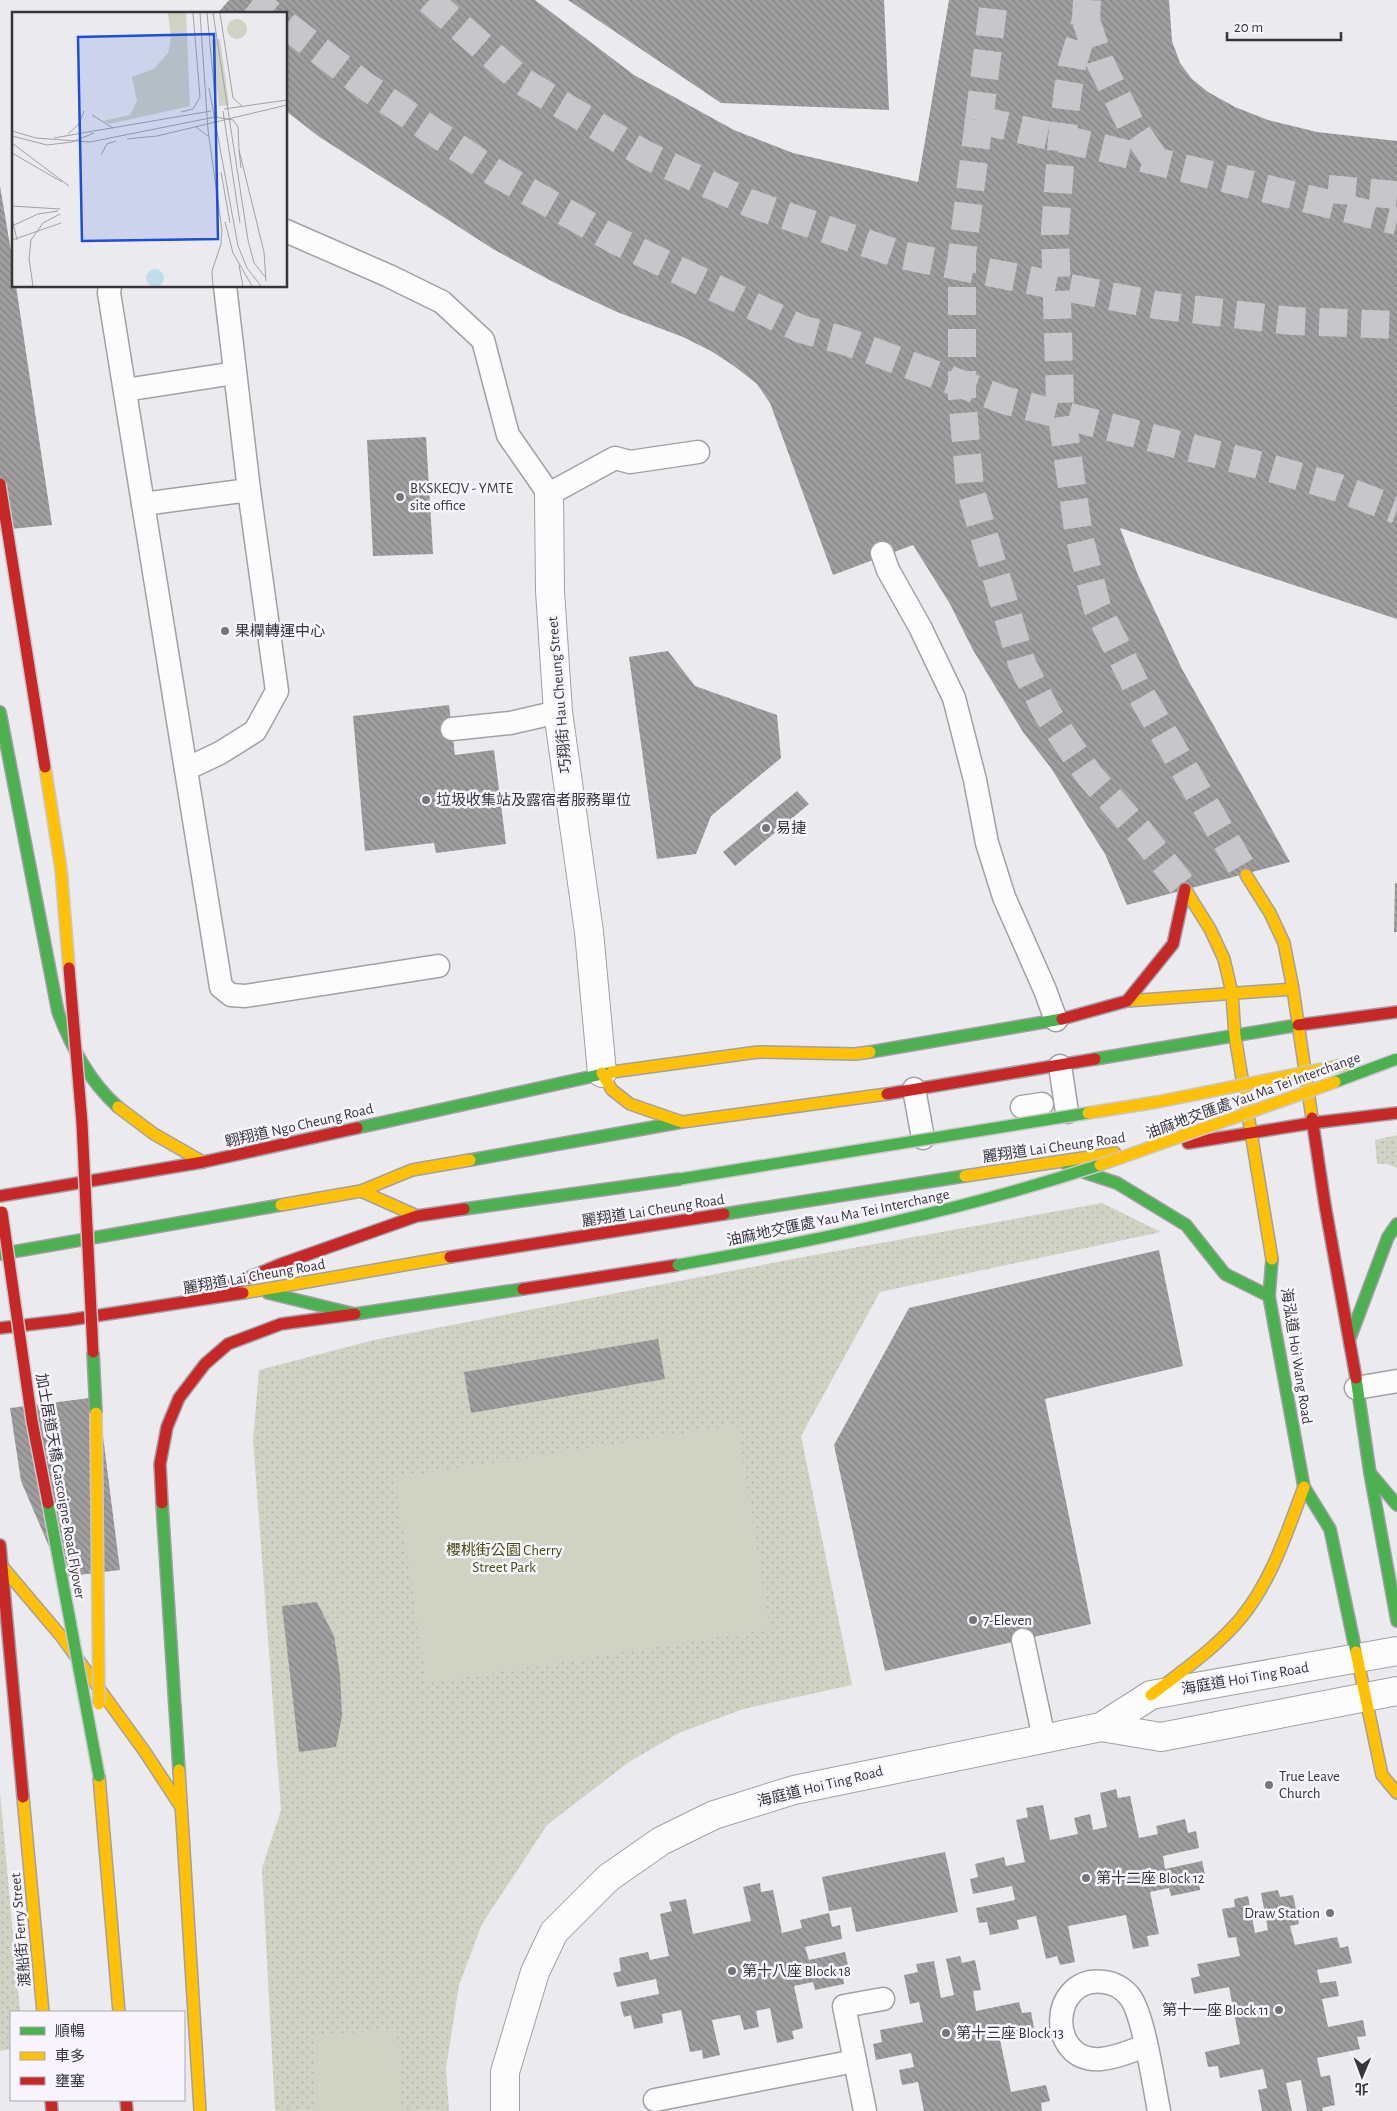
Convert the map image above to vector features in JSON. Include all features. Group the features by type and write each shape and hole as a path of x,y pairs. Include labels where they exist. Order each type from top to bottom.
{"main road":[{"path":"0,484 61,869 82,1123 96,1413 99,1776 119,2011"},
{"path":"0,712 49,971 58,1011 70,1044 85,1071 112,1102 166,1142 203,1162"},
{"path":"1246,875 1270,913 1284,943 1293,989 1312,1123 1350,1338 1370,1473 1397,1621"},
{"name":"海泓道 Hoi Wang Road","path":"1127,1001 1173,944 1185,889 1210,929 1224,959 1232,993 1235,1036 1272,1261 1269,1296 1304,1487 1330,1528 1382,1776 1397,1793"},
{"path":"682,1122 630,1104 612,1090 602,1073 758,1052 855,1054 1056,1020 1127,1001 1293,989"},
{"path":"0,1254 361,1192 412,1170 682,1122 1060,1066 1298,1024 1397,1012"},
{"path":"188,1303 281,1264 417,1216 680,1179 1157,1102 1397,1053"},
{"name":"油麻地交匯處 Yau Ma Tei Interchange","path":"200,2111 160,1464 167,1427 179,1398 205,1364 228,1344 281,1324 678,1265 880,1227 978,1202 1096,1166 1210,1128 1397,1059"},
{"name":"翺翔道 Ngo Cheung Road","path":"0,1196 203,1162 602,1073"},
{"name":"麗翔道 Lai Cheung Road","path":"0,1328 188,1303 425,1261 1053,1162 1312,1123 1397,1113"},
{"path":"1053,1162 1117,1183 1171,1215 1186,1225 1225,1274 1269,1296"},
{"path":"361,1192 417,1216"},
{"name":"加士居道天橋 Gascoigne Road Flyover","path":"0,1200 32,1421 99,1776"},
{"path":"1350,1338 1388,1237 1397,1224"},
{"path":"261,1291 355,1314"},
{"path":"1370,1473 1397,1505"},
{"path":"1151,1696 1220,1640 1241,1619 1256,1597 1274,1563 1304,1487"},
{"name":"渡船街 Ferry Street","path":"0,1545 43,2011"},
{"path":"1,1565 61,1636 145,1752 182,1808"}],"street":[{"name":"巧翔街 Hau Cheung Street","path":"549,494 550,591 558,712 593,961 602,1073"},
{"name":"海庭道 Hoi Ting Road","path":"1101,1727 1151,1696 1397,1651"},
{"name":"海庭道 Hoi Ting Road","path":"505,2111 505,2072 535,1972 554,1932 608,1878 660,1841 714,1815 794,1790 1101,1727 1160,1737 1365,1698 1397,1690"}],"lane":[{"path":"288,232 389,276 442,302 484,340 508,435 549,494 615,458 630,462 698,452"},
{"path":"110,288 221,987 231,995 245,996 438,966"},
{"path":"186,769 220,753 255,732 277,691 249,490 225,288"},
{"path":"125,390 235,373"},
{"path":"143,504 249,490"},
{"path":"882,553 888,570 920,627 954,698 975,780 987,843 1004,897 1045,990 1056,1020"},
{"path":"452,729 510,723 558,712"},
{"path":"1060,1066 1068,1112"},
{"path":"914,1089 923,1138"},
{"path":"1356,1388 1397,1381"},
{"path":"1023,1640 1044,1738"},
{"path":"865,2111 844,2006 883,1999"},
{"path":"1145,2046 1159,2111"},
{"path":"655,2100 855,2061"}],"green space":[{"path":"1397,1135 1397,1168 1387,1164 1377,1164 1375,1140"},
{"name":"櫻桃街公園 Cherry Street Park","path":"1102,1203 1161,1232 880,1292 801,1436 852,1685 743,1709 679,1733 629,1762 547,1825 482,1924 459,1985 446,2068 449,2111 275,2111 262,1868 281,1810 253,1440 259,1370 374,1340 814,1255"},
{"path":"737,1425 770,1629 427,1683 395,1478"},
{"path":"0,1792 20,2011 10,2011 10,2049 0,2051"},
{"path":"397,2030 401,2111 317,2111 313,2035"}],"building":[{"path":"229,0 535,0 634,75 734,130 793,153 918,182 949,0 1169,0 1172,41 1180,63 1192,79 1208,92 1235,107 1268,120 1317,132 1397,141 1397,619 1120,528 1138,575 1182,669 1290,862 1127,905 1105,854 1051,768 1023,732 973,650 950,604 913,545 833,575 770,403 757,384 711,351 683,337 617,312 555,283 493,249 318,136 288,113 288,12 219,12"},
{"path":"568,0 884,0 889,110 721,103"},
{"path":"0,186 12,257 12,288 16,288 52,525 0,530"},
{"name":"BKSKECJV - YMTE site office","path":"426,437 433,554 373,556 367,440"},
{"path":"668,651 695,686 777,715 781,758 711,816 696,854 657,859 629,657"},
{"path":"449,705 455,755 494,750 506,844 436,853 434,843 365,851 353,716"},
{"name":"易捷","path":"797,791 809,804 735,866 723,852"},
{"path":"1395,883 1397,883 1397,932 1394,932"},
{"path":"1159,1250 1183,1366 1045,1399 1091,1624 885,1671 834,1445 909,1308"},
{"path":"658,1339 665,1379 471,1413 464,1372"},
{"path":"98,1397 120,1570 62,1577 21,1481 10,1408"},
{"path":"317,1602 334,1636 340,1674 342,1716 336,1747 299,1752 282,1606"},
{"name":"第十二座 Block 12","path":"1116,1789 1118,1798 1130,1796 1139,1838 1158,1834 1156,1826 1185,1819 1188,1833 1196,1831 1199,1848 1163,1856 1165,1869 1202,1861 1205,1875 1198,1876 1200,1890 1171,1896 1169,1888 1150,1892 1159,1934 1147,1936 1149,1946 1133,1949 1126,1915 1068,1926 1075,1962 1060,1965 1057,1956 1046,1959 1036,1916 1017,1920 1019,1929 990,1935 987,1922 979,1923 976,1908 1015,1900 1012,1886 973,1894 970,1879 978,1877 975,1864 1004,1857 1006,1866 1025,1862 1016,1820 1028,1817 1026,1808 1043,1805 1050,1840 1078,1834 1074,1818 1090,1814 1093,1830 1107,1827 1100,1793"},
{"path":"945,1852 958,1912 856,1932 851,1907 829,1911 822,1877"},
{"name":"第十八座 Block 18","path":"760,1883 761,1892 773,1890 782,1933 802,1928 800,1920 829,1913 832,1927 840,1925 842,1939 805,1947 809,1960 845,1952 849,1969 842,1971 844,1984 815,1990 813,1982 794,1986 803,2028 792,2031 794,2039 777,2043 770,2008 756,2011 759,2027 744,2030 740,2015 712,2020 720,2055 703,2059 702,2050 690,2052 681,2010 662,2014 663,2023 634,2029 631,2015 624,2017 620,2002 659,1994 656,1979 617,1987 613,1973 621,1971 619,1958 648,1952 650,1960 669,1956 660,1914 672,1911 669,1902 686,1899 693,1934 751,1921 743,1887"},
{"name":"第十一座 Block 11","path":"1278,1890 1280,1897 1293,1895 1299,1924 1290,1926 1295,1945 1337,1937 1340,1948 1348,1946 1352,1963 1317,1970 1320,1983 1336,1981 1339,1996 1322,1999 1328,2027 1363,2020 1366,2036 1357,2037 1360,2049 1317,2058 1321,2077 1330,2075 1335,2105 1322,2108 1323,2111 1307,2111 1301,2080 1286,2083 1292,2111 1262,2111 1258,2090 1267,2088 1263,2069 1220,2078 1218,2066 1208,2067 1205,2052 1240,2044 1229,1987 1194,1994 1191,1978 1200,1976 1197,1964 1240,1956 1236,1937 1228,1938 1222,1909 1235,1907 1234,1899 1248,1896 1255,1933 1268,1930 1261,1893"},
{"name":"第十三座 Block 13","path":"960,1956 962,1963 975,1960 981,1990 973,1991 976,2011 1019,2002 1022,2013 1031,2012 1034,2028 999,2035 1011,2092 1046,2085 1050,2101 1041,2103 1042,2111 924,2111 918,2082 902,2085 899,2070 914,2067 911,2053 876,2060 873,2044 882,2042 880,2030 923,2022 919,2002 910,2004 904,1975 918,1972 916,1964 934,1961 941,1998 954,1995 946,1959"}],"tunnel":[{"path":"253,0 268,12"},
{"path":"429,0 522,81 644,154 749,203 901,255 1156,305 1292,321 1397,325"},
{"path":"979,120 994,0"},
{"path":"1087,0 1086,20 1072,66 1068,90 1055,231 1060,403 1079,536 1097,607 1136,686 1246,875"},
{"path":"1086,20 1100,62 1130,123 1156,161"},
{"path":"288,27 364,85 492,171 615,240 801,329 845,341 1007,401 1270,468 1339,488 1397,510"},
{"path":"979,120 962,255 962,397 970,488 1022,664 1047,713 1089,775 1138,830 1185,889"},
{"path":"979,120 1098,147 1397,221"},
{"path":"1328,189 1397,195"}],"traffic: fast":[{"path":"0,712 58,1012 82,1063 98,1086 118,1107"},
{"path":"870,1052 1062,1019"},
{"path":"1095,1059 1298,1025"},
{"path":"1335,1082 1397,1059"},
{"path":"357,1128 612,1072"},
{"path":"680,1179 1088,1113"},
{"path":"470,1160 682,1122"},
{"path":"678,1265 785,1245 944,1210 1100,1165"},
{"path":"1068,1167 1117,1183 1186,1225 1225,1274 1269,1296"},
{"path":"724,1214 965,1176"},
{"path":"464,1209 680,1179"},
{"path":"0,1254 281,1205"},
{"path":"1350,1338 1388,1237 1397,1224"},
{"path":"1272,1259 1269,1296 1304,1487 1330,1529 1356,1652"},
{"path":"268,1293 355,1314 523,1289"},
{"path":"93,1352 96,1413"},
{"path":"1356,1378 1370,1473 1397,1621"},
{"path":"1370,1473 1397,1505"},
{"path":"48,1503 99,1776"},
{"path":"162,1503 179,1770"}],"traffic: slow":[{"path":"45,767 61,869 69,968"},
{"path":"1246,875 1270,913 1284,943 1293,989 1312,1118"},
{"path":"1185,889 1210,929 1224,959 1232,993 1235,1036 1272,1259"},
{"path":"1127,1001 1293,989"},
{"path":"612,1072 758,1052 855,1054 870,1052"},
{"path":"1088,1113 1157,1102 1347,1064"},
{"path":"602,1073 612,1090 630,1104 682,1122 887,1094"},
{"path":"1100,1165 1335,1082"},
{"path":"118,1107 154,1134 203,1162"},
{"path":"965,1176 1115,1153"},
{"path":"281,1205 361,1191 412,1170 470,1160"},
{"path":"361,1191 417,1216"},
{"path":"243,1293 450,1257"},
{"path":"96,1413 99,1704"},
{"path":"1151,1695 1198,1659 1241,1618 1262,1588 1270,1572 1304,1487"},
{"path":"1,1565 61,1636 145,1752 181,1807"},
{"path":"1356,1652 1382,1775 1397,1793"},
{"path":"179,1770 200,2111"},
{"path":"99,1776 119,2011"},
{"path":"23,1797 43,2011"}],"traffic: jam":[{"path":"0,484 45,767"},
{"path":"1062,1019 1127,1001 1173,944 1185,889"},
{"path":"69,968 82,1123 93,1352"},
{"path":"1298,1025 1397,1012"},
{"path":"887,1094 1095,1059"},
{"path":"1312,1123 1397,1113"},
{"path":"1312,1118 1325,1205 1356,1378"},
{"path":"1188,1143 1312,1123"},
{"path":"0,1196 203,1162 357,1128"},
{"path":"226,1287 281,1264 417,1216 464,1209"},
{"path":"2,1212 32,1421 48,1503"},
{"path":"450,1257 724,1214"},
{"path":"523,1289 678,1265"},
{"path":"0,1328 69,1320 243,1293"},
{"path":"162,1503 160,1464 167,1427 179,1398 205,1364 228,1344 281,1324 355,1314"},
{"path":"0,1545 23,1797"},
{"path":"51,2101 52,2111"},
{"path":"126,2101 127,2111"}],"place":[{"name":"BKSKECJV - YMTE site office","path":"400,497"},
{"name":"果欄轉運中心","path":"225,631"},
{"name":"垃圾收集站及露宿者服務單位","path":"426,800"},
{"name":"易捷","path":"766,828"},
{"name":"7-Eleven","path":"973,1620"},
{"name":"True Leave Church","path":"1269,1785"},
{"name":"第十二座 Block 12","path":"1086,1878"},
{"name":"Draw Station","path":"1330,1913"},
{"name":"第十八座 Block 18","path":"732,1971"},
{"name":"第十一座 Block 11","path":"1279,2010"},
{"name":"第十三座 Block 13","path":"946,2033"}]}
